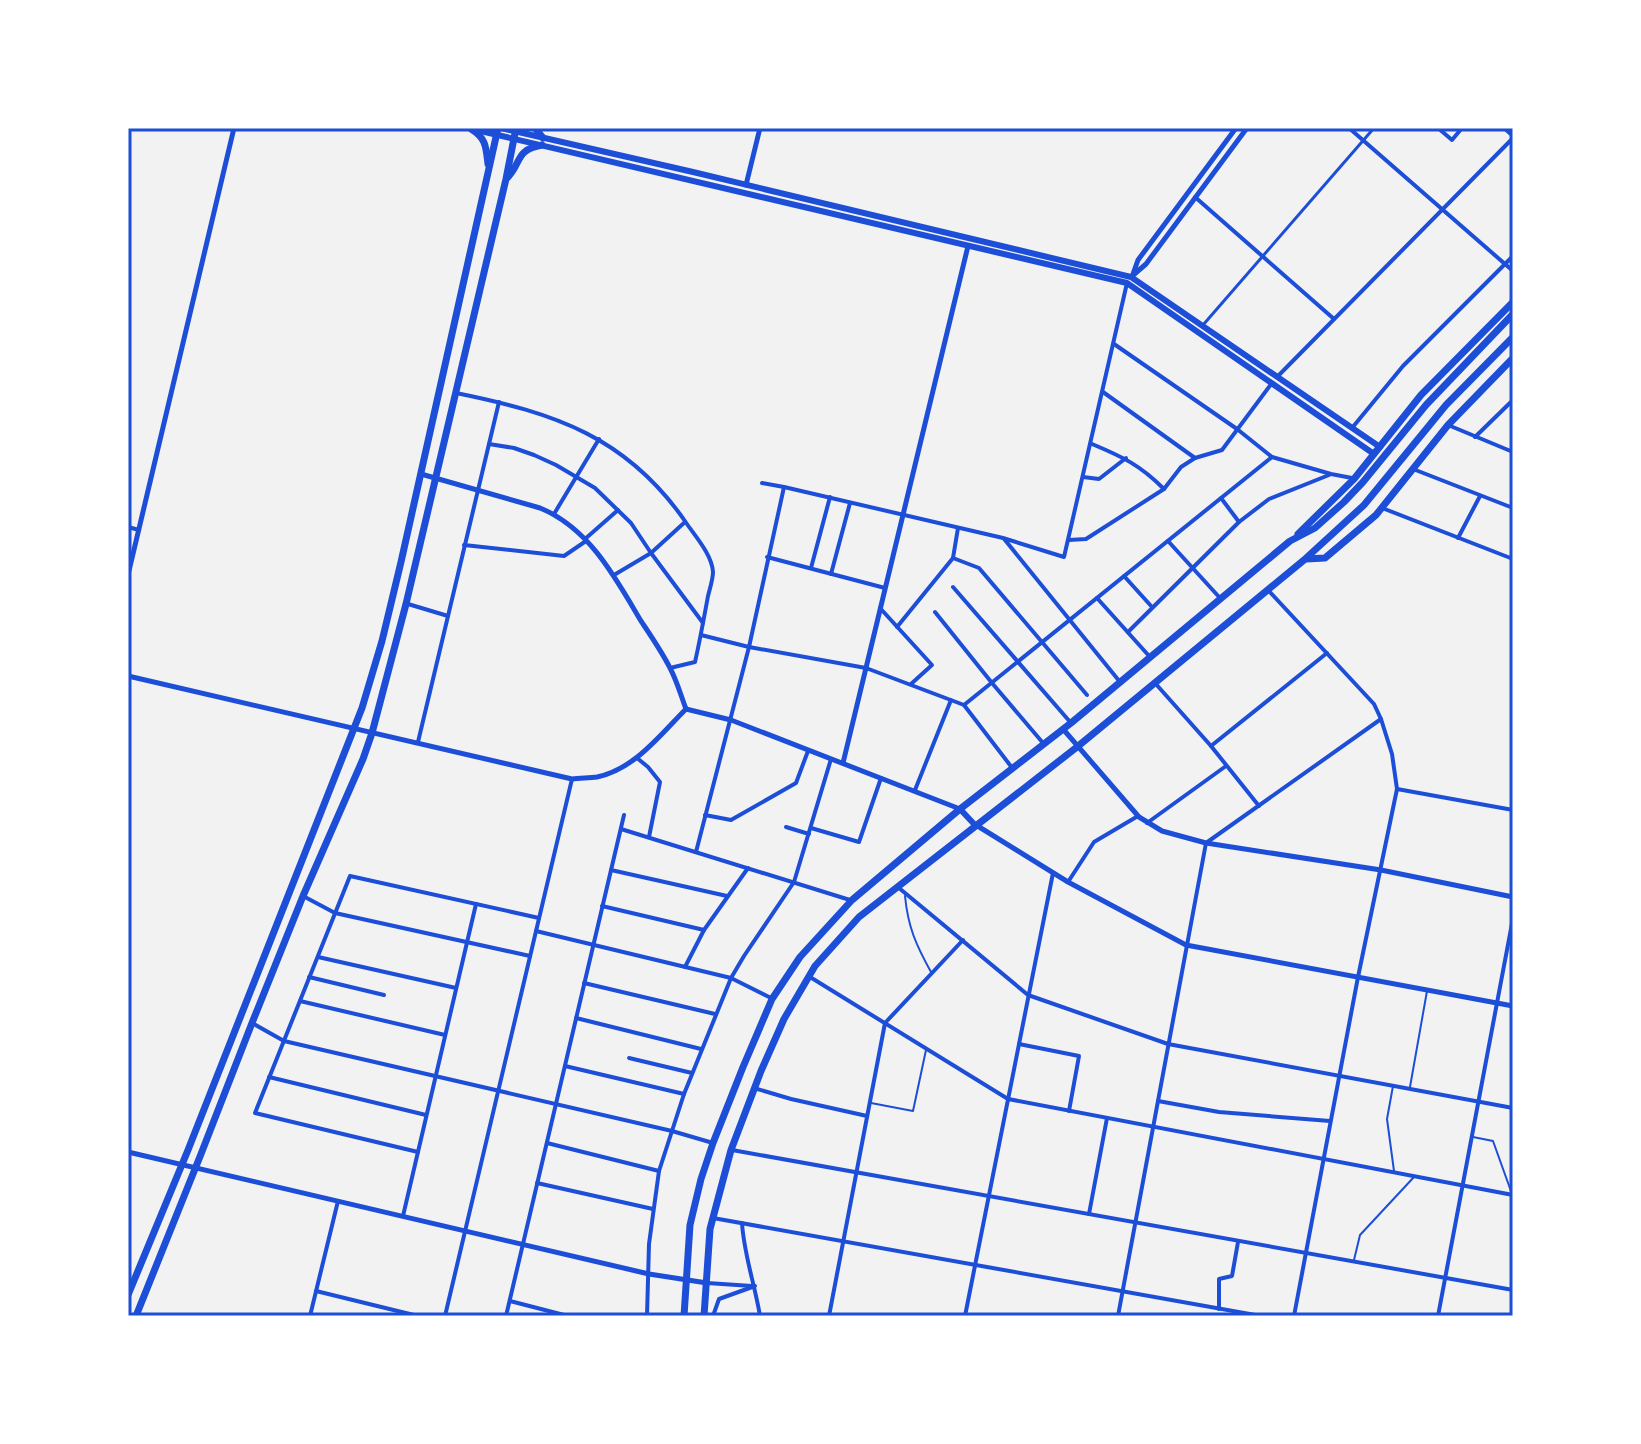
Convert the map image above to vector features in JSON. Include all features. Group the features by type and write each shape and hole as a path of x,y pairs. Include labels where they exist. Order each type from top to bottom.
{"main road":[{"path":"469,128 515,133 542,142 1129,280 1203,326 1352,428 1377,451"},
{"path":"469,128 480,135 485,144 488,176"},
{"path":"535,128 542,142"},
{"path":"128,1295 362,708 382,641 499,130"},
{"path":"136,1316 303,896 372,733 406,604 515,133"},
{"path":"506,179 522,154 542,142"},
{"path":"746,189 968,246 1129,280 1271,383 1377,451"},
{"path":"684,1316 690,1225 701,1179 772,999 800,957 852,900 1290,541 1354,479 1421,395 1513,302"},
{"path":"1290,541 1315,528 1344,502 1426,405 1513,314"},
{"path":"704,1316 710,1229 731,1150 784,1019 815,966 859,917 1077,747 1304,560 1364,505 1446,405 1513,337"},
{"path":"1304,560 1325,558 1382,508 1448,425 1513,358"},
{"path":"960,809 975,825"}],"street":[{"path":"128,575 234,128"},
{"path":"746,189 760,128"},
{"path":"762,483 1003,538 1064,557 1129,280 1138,260 1236,128"},
{"path":"1129,280 1146,264 1247,128"},
{"path":"1349,128 1513,271"},
{"path":"1203,326 1374,128"},
{"path":"1438,128 1452,140 1462,128"},
{"path":"1069,540 1086,539 1164,489 1181,467 1195,458 1222,450 1271,383 1513,137 1504,128"},
{"path":"1195,197 1334,319"},
{"path":"843,763 968,246"},
{"path":"1352,428 1403,366 1513,256"},
{"path":"1114,344 1237,429 1272,457 1354,479"},
{"path":"1103,392 1195,458"},
{"path":"456,393 552,417 599,439 639,467 670,499 706,552 713,570 695,662 670,668"},
{"path":"1475,437 1513,400"},
{"path":"418,743 499,402"},
{"path":"1448,425 1513,452"},
{"path":"554,514 599,439"},
{"path":"489,443 534,455 595,488 631,523 703,623"},
{"path":"1091,444 1126,458 1164,489"},
{"path":"964,705 1272,457"},
{"path":"1083,477 1099,479 1126,458"},
{"path":"1413,469 1513,508"},
{"path":"421,474 517,500 554,514 571,526 614,575 670,668 686,709"},
{"path":"1128,632 1239,522 1269,499 1331,474"},
{"path":"696,852 749,647 784,487"},
{"path":"1458,538 1480,496"},
{"path":"811,568 830,497"},
{"path":"1221,498 1239,522"},
{"path":"831,574 850,502"},
{"path":"1382,508 1513,559"},
{"path":"464,545 564,556 618,510"},
{"path":"614,575 651,553 685,522"},
{"path":"128,527 139,530"},
{"path":"897,627 953,558 958,528"},
{"path":"1003,538 1121,682"},
{"path":"1168,541 1221,599"},
{"path":"767,557 885,588"},
{"path":"953,558 979,568 1087,695"},
{"path":"1124,576 1153,607"},
{"path":"953,587 1071,723"},
{"path":"1267,589 1374,704 1392,754 1397,789 1294,1316"},
{"path":"1097,598 1150,657"},
{"path":"406,604 448,616"},
{"path":"880,608 932,665 910,685"},
{"path":"935,612 1044,744"},
{"path":"701,635 866,668 964,705 1013,769"},
{"path":"1211,746 1327,653"},
{"path":"128,676 572,779 611,773 637,758 686,709"},
{"path":"1155,683 1259,806"},
{"path":"915,790 951,700"},
{"path":"686,709 731,720 960,809"},
{"path":"1118,1316 1206,843 1381,719"},
{"path":"1063,729 1138,816 1162,831 1206,843 1381,870 1513,897"},
{"path":"705,815 731,820 796,783 808,751"},
{"path":"637,758 660,782 649,837"},
{"path":"647,1316 649,1244 659,1171 684,1094 731,978 794,882 831,759"},
{"path":"1147,823 1226,766"},
{"path":"786,827 859,842 881,777"},
{"path":"445,1316 572,779"},
{"path":"1397,789 1513,810"},
{"path":"506,1316 624,815"},
{"path":"1068,882 1094,842 1138,816"},
{"path":"975,825 1068,882 1186,945 1513,1006"},
{"path":"621,829 852,900"},
{"path":"685,967 704,930 748,868"},
{"path":"611,870 727,896"},
{"path":"965,1316 1053,873"},
{"path":"418,1152 255,1113 350,876 539,918"},
{"path":"897,886 1028,995 1168,1044 1513,1108"},
{"path":"303,896 335,913 530,956"},
{"path":"403,1216 476,904"},
{"path":"602,906 704,930"},
{"path":"1438,1316 1513,918"},
{"path":"536,931 731,978 772,999"},
{"path":"829,1316 885,1023 963,940"},
{"path":"318,957 456,988"},
{"path":"808,976 1008,1099 1513,1194"},
{"path":"309,977 384,995"},
{"path":"584,983 715,1014"},
{"path":"300,1001 445,1035"},
{"path":"576,1018 701,1049"},
{"path":"252,1023 284,1041 713,1143"},
{"path":"1019,1044 1079,1056 1069,1111"},
{"path":"629,1058 692,1073"},
{"path":"565,1066 684,1094"},
{"path":"269,1077 426,1115"},
{"path":"754,1088 867,1116"},
{"path":"1158,1101 1219,1112 1331,1121"},
{"path":"1089,1214 1107,1118"},
{"path":"547,1143 659,1171"},
{"path":"731,1150 1513,1290"},
{"path":"128,1152 649,1274 707,1283 755,1286"},
{"path":"537,1183 653,1209"},
{"path":"310,1316 338,1201"},
{"path":"713,1218 1261,1316"},
{"path":"742,1223 760,1316"},
{"path":"1219,1309 1219,1279 1232,1276 1239,1241"},
{"path":"713,1316 719,1299 755,1286"},
{"path":"316,1291 418,1316"},
{"path":"510,1301 568,1316"}],"lane":[{"path":"905,892 911,934 932,973"},
{"path":"1409,1088 1427,990"},
{"path":"870,1103 913,1111 926,1049"},
{"path":"1393,1085 1387,1119 1394,1172"},
{"path":"1472,1137 1493,1141 1513,1194"},
{"path":"1354,1262 1360,1235 1415,1176"}]}
